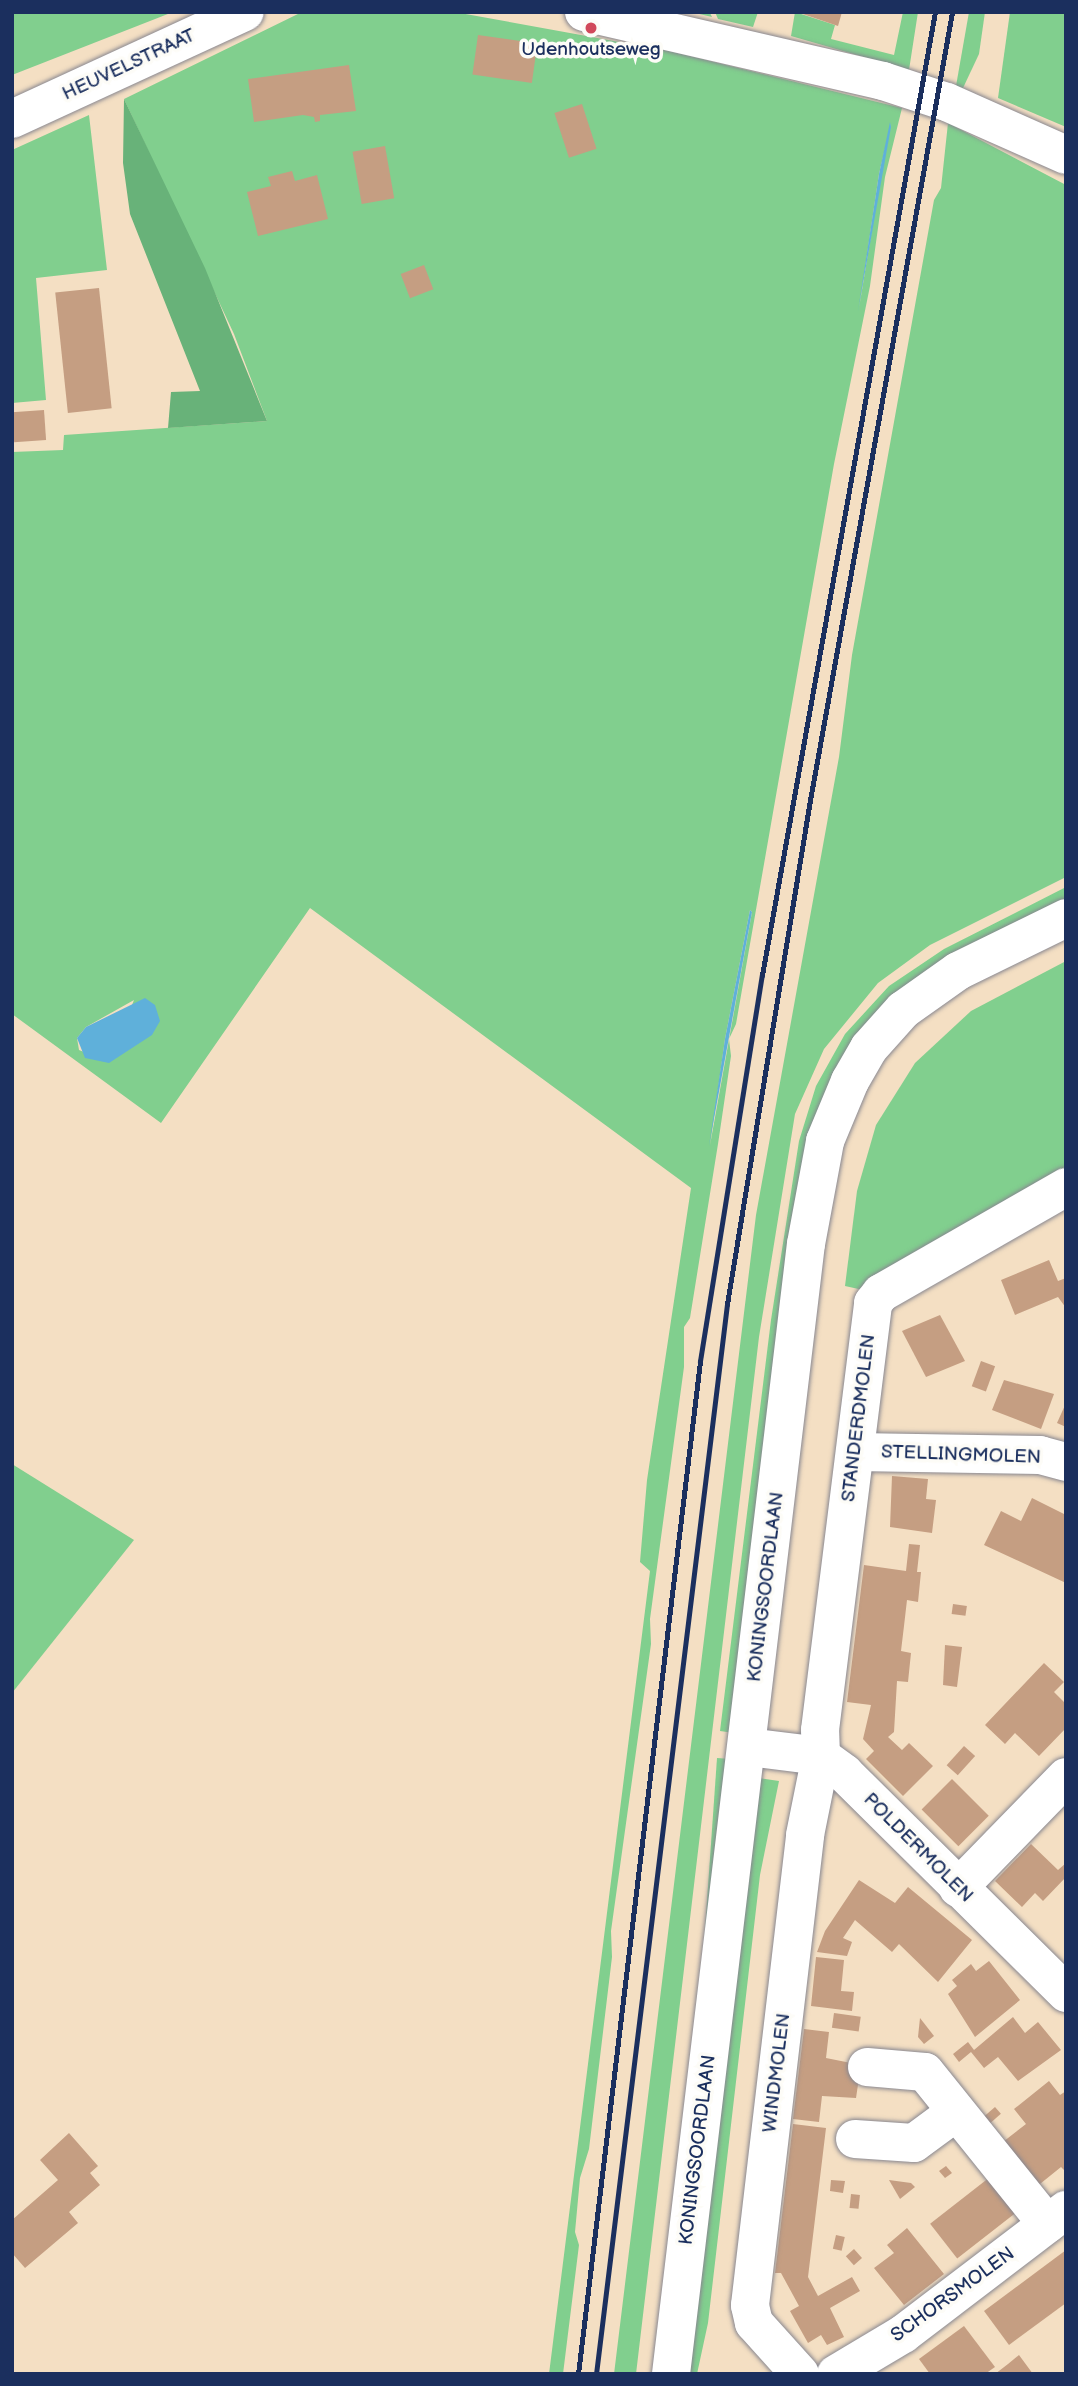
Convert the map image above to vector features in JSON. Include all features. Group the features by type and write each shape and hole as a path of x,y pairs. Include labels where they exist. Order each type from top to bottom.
{"street":[{"name":"HEUVELSTRAAT","path":"12,120 246,12"},
{"path":"584,12 846,71 987,118 1066,155"},
{"name":"KONINGSOORDLAAN","path":"671,2374 806,1244 825,1141 863,1059 903,1010 958,971 1066,918"},
{"name":"STANDERDMOLEN","path":"821,1756 820,1730 873,1303 881,1293 1066,1187"},
{"name":"STELLINGMOLEN","path":"855,1452 1040,1455 1066,1462"},
{"path":"748,1747 821,1756"},
{"name":"POLDERMOLEN","path":"821,1756 844,1773 1066,1993"},
{"name":"WINDMOLEN","path":"800,2374 754,2323 750,2305 805,1835 821,1756"},
{"path":"958,1888 1066,1777"},
{"path":"867,2067 925,2072 956,2112 1056,2217"},
{"path":"855,2139 915,2143 956,2112"},
{"name":"SCHORSMOLEN","path":"836,2374 903,2334 1056,2217"}],"green space":[{"path":"12,12 173,12 12,75"},
{"path":"302,12 460,13 669,51 902,108 885,177 870,286 834,464 736,1024 729,1039 731,1056 718,1144 690,1318 684,1327 684,1367 650,1619 651,1644 611,1931 612,1957 589,2149 580,2178 575,2232 579,2245 563,2374 549,2374 650,1571 640,1562 647,1480 691,1188 310,908 161,1123 12,1014 12,452 63,450 64,435 267,421 234,334 124,99","holes":["891,123 859,308 879,174","750,910 752,912 710,1145 725,1039","134,1000 109,1062 79,1050 77,1038 86,1027"]},
{"path":"691,12 715,12 710,13 712,17"},
{"path":"715,12 758,12 753,27 718,19"},
{"path":"795,12 835,25 831,39 894,55 903,12 918,12 909,70 791,36"},
{"path":"969,12 985,12 979,54 963,88 956,86"},
{"path":"1010,12 1066,12 1066,127 998,98"},
{"path":"124,99 205,268 267,421 168,428 171,392 200,391 130,214 123,163"},
{"path":"89,115 107,270 36,278 46,400 12,403 12,150"},
{"path":"948,123 1066,185 1066,877 930,945 878,983 824,1049 795,1114 759,1337 636,2374 614,2374 756,1215 839,757 852,655 934,200 941,188"},
{"path":"1066,887 1066,901 861,1032 734,1733 720,1731 771,1320 799,1141 816,1086 845,1034 889,986 944,949"},
{"path":"1066,961 1066,1175 863,1290 845,1286 857,1191 876,1125 915,1063 971,1011"},
{"path":"12,1464 134,1540 12,1693"},
{"path":"717,1758 731,1759 688,2374 674,2374"},
{"path":"758,1778 779,1781 760,1875 708,2323 697,2374 690,2374"}],"water":[{"path":"890,122 891,127 858,311 879,174"},
{"path":"750,910 752,912 709,1146 725,1039"},
{"path":"145,998 155,1005 160,1021 152,1035 109,1063 85,1058 77,1038 86,1027"}],"building":[{"path":"797,12 842,12 838,26"},
{"path":"478,35 537,43 532,83 472,75"},
{"path":"349,65 356,111 320,115 320,121 315,122 314,117 303,115 254,122 248,79"},
{"path":"582,104 597,149 569,158 554,113"},
{"path":"385,146 394,198 362,204 353,152"},
{"path":"292,171 295,181 317,175 328,219 258,236 247,192 271,186 268,177"},
{"path":"424,265 433,289 410,298 401,274"},
{"path":"99,288 112,408 68,413 55,293"},
{"path":"44,410 46,440 14,442 12,412"},
{"path":"1049,1260 1058,1281 1066,1278 1066,1308 1058,1297 1015,1315 1001,1280"},
{"path":"940,1315 965,1361 926,1377 902,1331"},
{"path":"981,1361 995,1366 986,1392 972,1386"},
{"path":"1004,1380 1054,1394 1041,1429 992,1410"},
{"path":"1066,1403 1066,1427 1057,1423"},
{"path":"892,1476 928,1479 926,1499 936,1500 932,1533 890,1527"},
{"path":"1032,1498 1066,1515 1066,1583 984,1545 1001,1511 1021,1521"},
{"path":"909,1544 920,1545 918,1602 907,1600 901,1651 911,1653 908,1682 897,1681 894,1732 888,1737 902,1750 909,1743 933,1766 903,1796 866,1759 874,1751 863,1739 871,1705 847,1702 864,1565 906,1571"},
{"path":"953,1604 967,1606 965,1616 952,1614"},
{"path":"945,1645 962,1647 957,1687 943,1685"},
{"path":"1044,1663 1064,1682 1054,1692 1066,1704 1066,1728 1039,1756 1015,1733 1005,1744 985,1725"},
{"path":"964,1746 975,1756 958,1775 947,1765"},
{"path":"952,1779 989,1816 958,1846 922,1809"},
{"path":"1031,1844 1058,1870 1066,1863 1066,1877 1043,1901 1035,1893 1022,1907 995,1881"},
{"path":"859,1880 895,1903 908,1887 972,1940 938,1982 899,1944 892,1952 855,1920 843,1938 852,1942 847,1956 817,1952 825,1931"},
{"path":"816,1957 844,1960 841,1991 854,1992 852,2011 811,2006"},
{"path":"989,1961 1020,2000 975,2037 948,1994 957,1986 952,1980 971,1964 976,1971"},
{"path":"834,2013 861,2017 859,2032 832,2028"},
{"path":"1013,2017 1025,2033 1038,2022 1061,2050 1018,2081 998,2057 984,2068 971,2052 959,2062 953,2054 968,2042 974,2050"},
{"path":"920,2018 934,2036 924,2044 918,2037"},
{"path":"804,2029 829,2032 826,2058 861,2065 856,2098 822,2096 819,2122 793,2119"},
{"path":"1049,2081 1060,2095 1066,2091 1066,2172 1061,2167 1035,2188 999,2145 1026,2124 1014,2109"},
{"path":"995,2107 1001,2114 984,2129 978,2122"},
{"path":"793,2124 826,2128 808,2277 818,2296 852,2277 860,2291 830,2308 844,2337 827,2345 821,2335 808,2343 790,2311 799,2306 781,2273 775,2273"},
{"path":"69,2133 98,2166 90,2173 100,2185 69,2212 78,2223 25,2268 12,2253 12,2220 58,2180 40,2160"},
{"path":"946,2166 952,2173 945,2178 939,2171"},
{"path":"990,2177 1017,2212 957,2258 930,2224"},
{"path":"831,2180 845,2181 843,2193 830,2191"},
{"path":"889,2180 911,2183 915,2187 900,2199"},
{"path":"851,2194 860,2195 858,2209 850,2208"},
{"path":"907,2228 944,2274 904,2305 874,2268 894,2253 887,2245"},
{"path":"836,2235 845,2237 842,2251 833,2249"},
{"path":"854,2249 862,2258 854,2265 846,2256"},
{"path":"1066,2250 1066,2303 1009,2345 984,2311"},
{"path":"964,2326 995,2367 985,2374 930,2374 919,2359"},
{"path":"1019,2355 1033,2374 995,2374 1008,2364"}],"railway":[{"path":"578,2374 700,1361 762,975 935,12"},
{"path":"596,2374 727,1304 810,800 952,12"}],"place":[{"name":"Udenhoutseweg","path":"591,28"}]}
